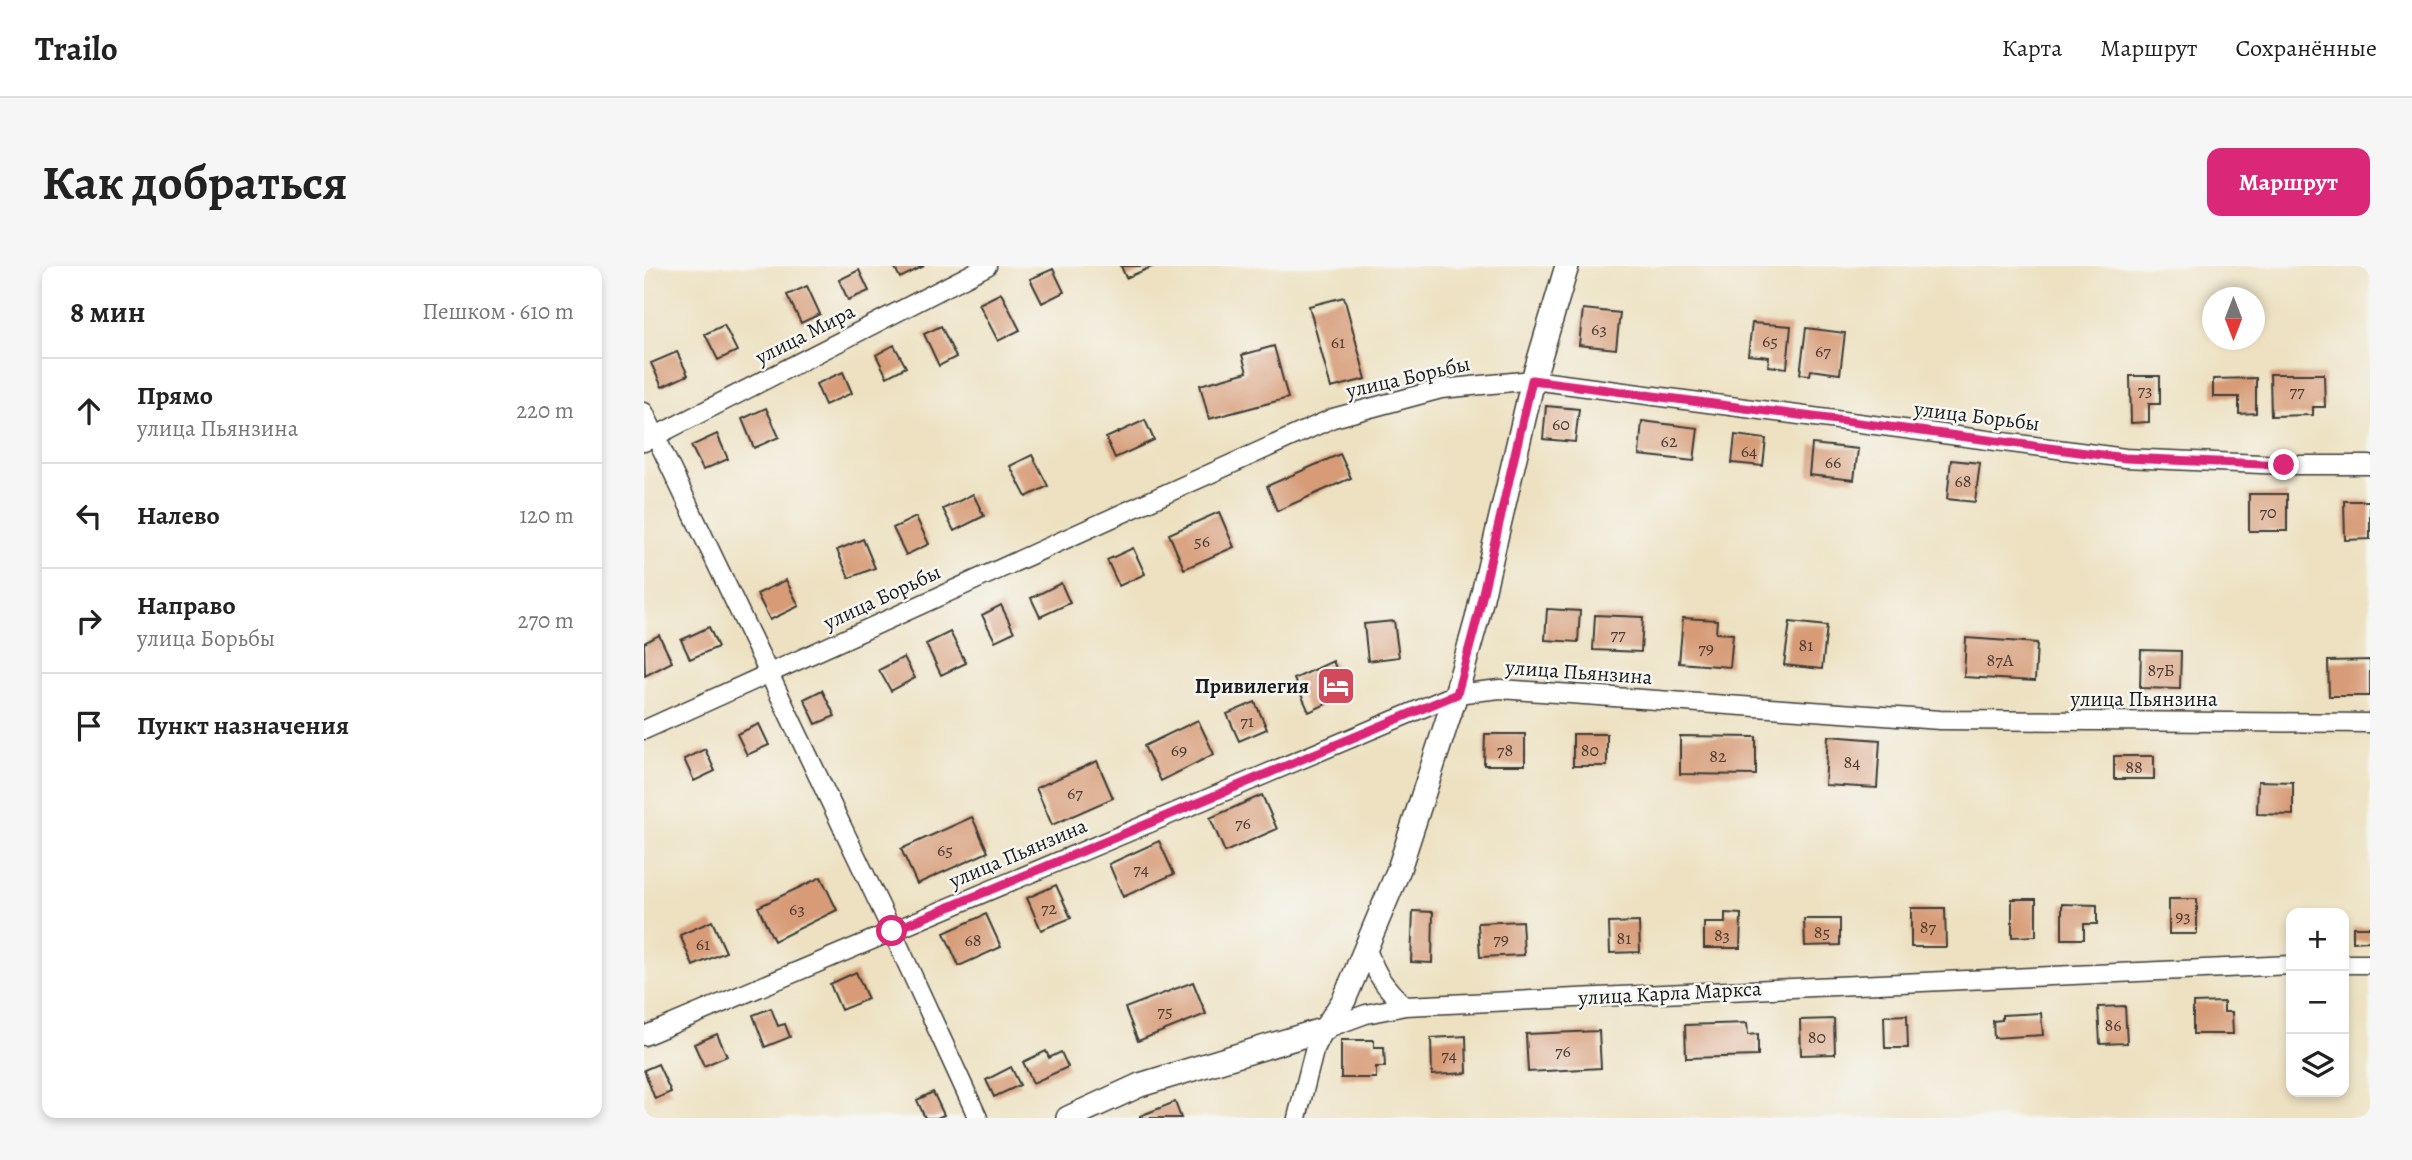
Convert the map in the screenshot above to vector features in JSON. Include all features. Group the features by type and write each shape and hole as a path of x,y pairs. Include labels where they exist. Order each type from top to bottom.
{"street":[{"name":"улица Мира","path":"650,439 987,266"},
{"path":"1297,1118 1314,1051 1344,1000 1399,869 1457,694 1532,380 1567,266"},
{"name":"улица Борьбы","path":"644,730 1333,418 1441,389 1532,380 2125,458 2284,465 2370,465"},
{"path":"644,412 650,439 769,673 978,1118"},
{"name":"улица Пьянзина","path":"644,1037 1457,694 1500,689 1940,720 2370,723"},
{"path":"1366,947 1385,989 1405,1006"},
{"path":"2349,964 2370,964"},
{"name":"улица Карла Маркса","path":"1068,1118 1140,1085 1366,1014 1405,1006 2286,965"}],"building":[{"path":"894,266 924,266 900,278"},
{"path":"1121,266 1154,266 1126,278"},
{"path":"1053,269 1064,292 1042,303 1030,279"},
{"path":"859,270 869,291 848,300 839,280"},
{"path":"807,286 820,314 801,323 787,295"},
{"path":"1001,293 1020,330 998,341 979,304"},
{"path":"1344,297 1366,379 1331,388 1309,306"},
{"path":"1583,309 1620,313 1616,349 1579,345"},
{"path":"1752,323 1791,326 1787,368 1768,366 1769,357 1748,355"},
{"path":"724,325 737,351 718,360 705,334"},
{"path":"941,326 956,357 939,366 924,334"},
{"path":"1806,328 1845,333 1840,374 1811,370 1810,375 1800,374"},
{"path":"894,345 906,367 887,377 876,355"},
{"path":"1274,346 1288,398 1209,419 1200,385 1247,372 1242,355"},
{"path":"677,352 688,375 662,387 651,363"},
{"path":"843,372 852,393 825,405 816,384"},
{"path":"2270,374 2324,374 2325,407 2313,407 2313,415 2271,416"},
{"path":"2130,376 2160,376 2160,404 2149,404 2149,422 2131,423"},
{"path":"2256,378 2256,413 2239,414 2239,397 2213,397 2213,379"},
{"path":"1546,406 1579,409 1575,442 1543,439"},
{"path":"766,408 779,437 754,448 742,419"},
{"path":"1145,420 1154,440 1115,458 1106,438"},
{"path":"1642,421 1698,428 1694,461 1639,455"},
{"path":"717,434 728,459 703,470 691,446"},
{"path":"1735,435 1766,439 1763,466 1732,463"},
{"path":"1812,444 1858,449 1854,480 1809,475"},
{"path":"1340,454 1351,478 1277,511 1267,486"},
{"path":"1032,455 1048,486 1026,497 1010,466"},
{"path":"1951,460 1980,463 1975,502 1947,499"},
{"path":"973,494 984,516 954,531 943,509"},
{"path":"2249,494 2287,494 2287,531 2249,531"},
{"path":"2344,501 2370,501 2370,539 2345,540"},
{"path":"1219,512 1234,547 1184,569 1169,534"},
{"path":"916,517 929,544 906,555 893,528"},
{"path":"863,539 875,568 849,578 837,550"},
{"path":"1133,548 1145,574 1119,586 1107,560"},
{"path":"786,580 799,606 770,620 757,594"},
{"path":"1061,583 1070,603 1040,617 1031,598"},
{"path":"1001,605 1014,632 995,641 982,615"},
{"path":"1547,609 1580,611 1578,642 1545,640"},
{"path":"1595,615 1643,617 1641,652 1593,650"},
{"path":"1683,618 1717,620 1716,633 1733,634 1730,667 1679,663"},
{"path":"1394,621 1399,657 1368,661 1364,624"},
{"path":"1790,622 1827,626 1822,669 1784,665"},
{"path":"709,627 718,647 690,659 681,640"},
{"path":"950,632 966,663 941,675 926,644"},
{"path":"659,635 672,662 645,676 644,643"},
{"path":"1966,638 2037,643 2035,681 1964,677"},
{"path":"2141,650 2181,651 2180,689 2140,688"},
{"path":"904,657 915,678 891,691 879,670"},
{"path":"2370,660 2370,696 2329,696 2328,661"},
{"path":"1333,661 1348,694 1309,712 1294,679"},
{"path":"822,690 835,716 816,724 804,699"},
{"path":"1255,702 1267,729 1239,741 1227,714"},
{"path":"1198,720 1214,754 1161,781 1144,746"},
{"path":"759,724 769,745 747,755 737,734"},
{"path":"1485,734 1525,734 1525,765 1484,765"},
{"path":"1573,734 1607,734 1607,766 1573,766"},
{"path":"1680,736 1756,737 1756,775 1680,774"},
{"path":"1828,736 1880,740 1877,788 1825,785"},
{"path":"705,749 715,771 694,781 684,759"},
{"path":"2114,756 2154,756 2154,779 2114,779"},
{"path":"1097,761 1113,798 1052,825 1036,788"},
{"path":"2258,781 2293,782 2293,815 2257,814"},
{"path":"1262,795 1277,829 1225,852 1210,818"},
{"path":"972,817 988,852 917,884 901,849"},
{"path":"1159,841 1174,874 1123,897 1109,864"},
{"path":"821,877 837,910 774,941 758,907"},
{"path":"1056,885 1071,918 1041,930 1027,898"},
{"path":"2012,899 2036,899 2036,936 2012,937"},
{"path":"2169,899 2197,899 2197,934 2169,934"},
{"path":"2062,904 2097,905 2097,924 2084,924 2084,939 2062,939"},
{"path":"1911,908 1945,908 1946,947 1911,947"},
{"path":"1413,911 1433,912 1432,963 1411,962"},
{"path":"1725,913 1741,914 1740,948 1704,948 1704,923 1725,923"},
{"path":"986,914 1001,947 959,966 944,933"},
{"path":"1804,919 1840,919 1840,945 1805,946"},
{"path":"712,921 726,952 693,966 680,935"},
{"path":"1522,921 1524,955 1480,957 1478,923"},
{"path":"1639,922 1640,952 1610,953 1609,923"},
{"path":"2353,927 2370,927 2370,941 2353,942"},
{"path":"856,972 868,999 841,1010 830,984"},
{"path":"1193,982 1206,1014 1138,1041 1125,1008"},
{"path":"2224,1002 2224,1012 2232,1012 2233,1034 2193,1034 2193,1003"},
{"path":"2125,1006 2127,1043 2100,1044 2098,1007"},
{"path":"771,1008 778,1026 785,1024 790,1037 765,1047 753,1015"},
{"path":"2041,1013 2043,1035 1994,1038 1993,1021 2002,1020 2002,1015"},
{"path":"1907,1015 1908,1048 1885,1048 1884,1016"},
{"path":"1834,1019 1835,1054 1801,1055 1800,1020"},
{"path":"1747,1023 1748,1035 1758,1034 1758,1056 1686,1058 1685,1025"},
{"path":"1599,1031 1601,1068 1528,1072 1526,1034"},
{"path":"717,1034 727,1056 704,1066 694,1044"},
{"path":"1466,1036 1467,1073 1432,1075 1431,1038"},
{"path":"1341,1040 1374,1040 1374,1047 1384,1047 1385,1067 1376,1067 1376,1078 1341,1078"},
{"path":"1046,1051 1049,1058 1061,1052 1068,1067 1033,1083 1023,1062"},
{"path":"658,1064 671,1092 655,1099 644,1070"},
{"path":"1011,1067 1020,1085 994,1097 986,1080"},
{"path":"933,1092 944,1115 925,1118 917,1100"},
{"path":"1175,1102 1181,1118 1140,1118 1140,1116"}],"place":[{"name":"Привилегия","path":"1336,686"}],"route":[{"path":"892,931 1457,694 1532,380 2125,458 2284,465"}]}
